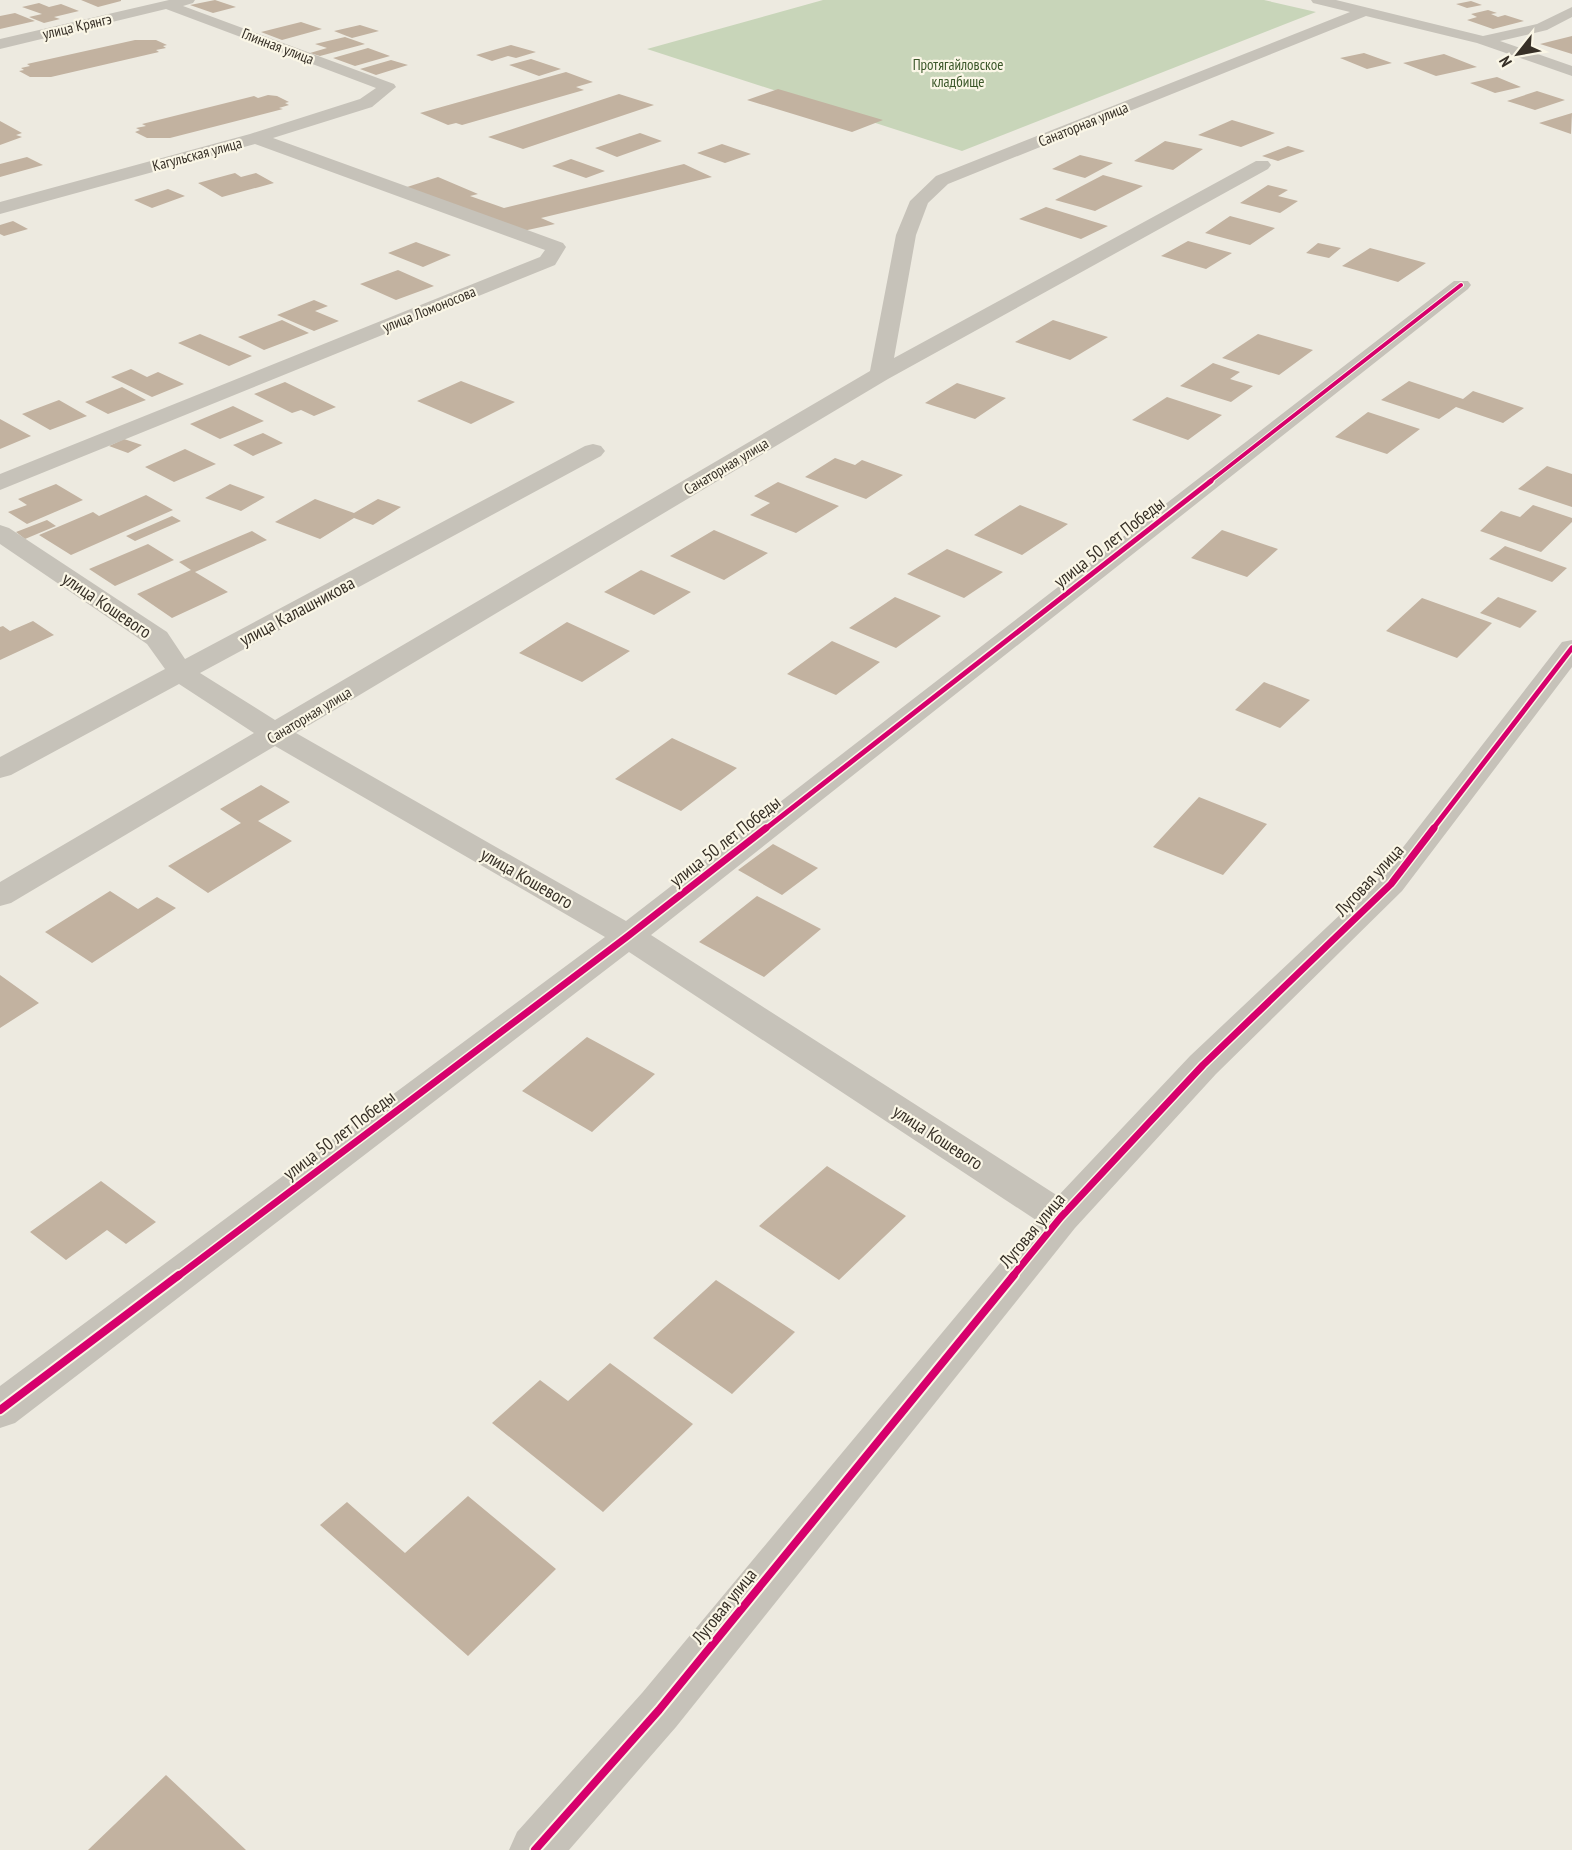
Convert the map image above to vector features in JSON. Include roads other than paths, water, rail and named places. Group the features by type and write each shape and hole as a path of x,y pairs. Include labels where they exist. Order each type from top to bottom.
{"street":[{"name":"улица Крянгэ","path":"0,44 190,0"},
{"path":"1318,0 1482,40 1572,71"},
{"name":"Глинная улица","path":"168,5 388,87"},
{"name":"Санаторная улица","path":"0,896 880,374 906,235 919,201 942,180 1366,11"},
{"path":"1482,40 1542,27 1572,11"},
{"name":"Кагульская улица","path":"0,208 256,138 366,102 388,87"},
{"name":"улица Ломоносова","path":"0,483 548,261 556,247 256,138"},
{"path":"880,374 1262,165"},
{"name":"улица 50 лет Победы","path":"0,1410 628,936 1461,285"},
{"name":"улица Калашникова","path":"0,769 593,451"},
{"name":"улица Кошевого","path":"0,533 157,638 181,673 276,734 628,936 1061,1217"},
{"name":"Луговая улица","path":"535,1850 659,1710 1061,1217 1203,1065 1391,884 1572,648"}],"park label":[{"name":"Протягайловское кладбище","path":"958,72"}]}
